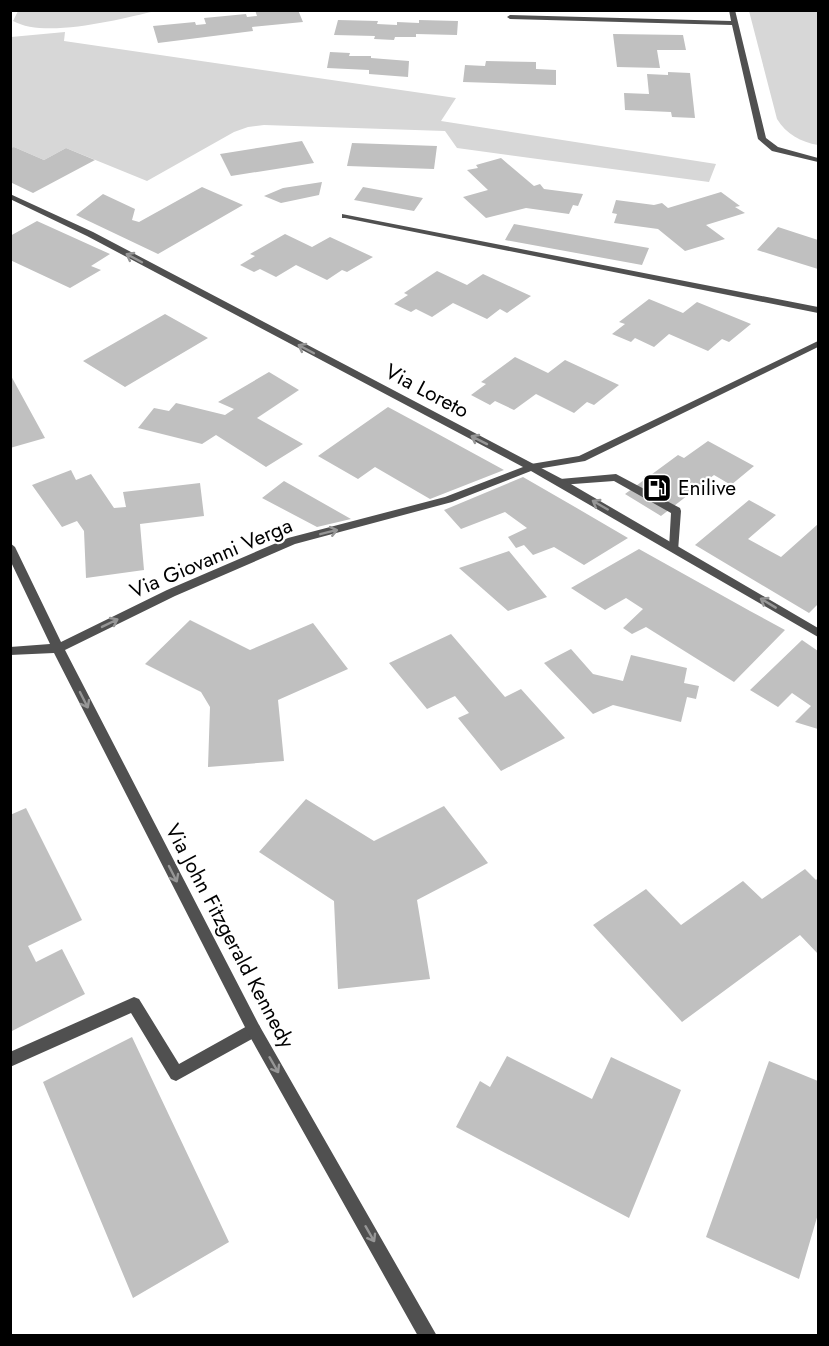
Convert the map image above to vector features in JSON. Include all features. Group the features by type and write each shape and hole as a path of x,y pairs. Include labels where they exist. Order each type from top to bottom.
{"street":[{"path":"732,10 762,139 775,149 819,160"},
{"path":"510,17 735,23"},
{"name":"Via Loreto","path":"10,196 101,240 560,482 819,633"},
{"path":"345,216 819,310"},
{"name":"Via Giovanni Verga","path":"10,651 58,648 171,593 291,541 448,500 531,467 581,459 819,344"},
{"path":"560,482 616,477 676,511 674,548"},
{"name":"Via John Fitzgerald Kennedy","path":"10,547 58,648 254,1030 428,1335"},
{"path":"10,1060 134,1004 176,1074 254,1030"}],"shaded area":[{"path":"18,10 156,11 83,26 44,28 13,21"},
{"path":"749,11 818,11 818,145 795,137 777,119"},
{"path":"65,32 64,41 456,98 441,121 716,164 709,182 457,148 445,131 264,125 234,132 147,181 66,148 44,160 14,147 11,148 11,37"}],"building":[{"path":"255,10 298,10 303,22 252,27 253,31 158,43 153,26 195,22 196,25 206,24 204,18 246,14 247,17 257,16"},
{"path":"338,20 378,21 377,24 397,25 397,22 419,23 419,20 458,21 457,35 416,34 416,37 395,37 394,40 374,39 375,36 334,35"},
{"path":"613,34 683,35 686,50 657,50 660,68 617,67"},
{"path":"330,52 350,53 349,56 371,56 371,58 409,61 408,77 369,74 369,70 327,68"},
{"path":"486,61 536,62 536,69 556,70 556,85 463,82 465,65 485,66"},
{"path":"668,72 690,73 695,118 672,117 671,112 625,110 624,93 649,94 647,74 668,75"},
{"path":"302,141 314,163 231,176 220,154"},
{"path":"352,143 437,146 434,169 347,166"},
{"path":"14,147 44,160 66,148 95,160 33,193 10,182 10,148"},
{"path":"501,158 534,186 540,184 544,189 583,194 578,206 573,205 569,214 526,208 486,218 463,197 488,190 467,170"},
{"path":"322,182 319,195 281,203 264,196 283,188"},
{"path":"202,187 243,205 158,254 76,215 103,194 135,209 132,220 139,222"},
{"path":"363,187 423,198 414,211 354,200"},
{"path":"721,192 740,206 735,207 745,213 706,225 725,239 685,251 658,229 614,223 617,214 612,213 616,200 654,205 662,203 668,208"},
{"path":"37,221 110,254 91,266 101,270 70,288 10,260 10,236"},
{"path":"514,224 649,248 642,265 505,240"},
{"path":"778,227 818,240 818,269 757,250"},
{"path":"285,234 312,247 330,237 373,257 347,272 342,270 327,280 296,265 276,277 260,269 254,272 240,265 255,256 250,254"},
{"path":"437,271 467,285 483,274 531,296 507,313 500,309 487,319 453,303 432,317 416,309 411,312 394,304 408,295 404,293"},
{"path":"649,299 683,313 697,302 751,324 729,342 722,339 708,351 669,334 654,347 635,338 631,342 612,334 625,324 619,322"},
{"path":"165,314 208,338 125,387 83,361"},
{"path":"515,357 548,373 565,360 619,385 594,405 587,402 574,413 536,394 514,410 495,401 490,405 471,395 486,384 481,382"},
{"path":"269,372 299,390 257,418 303,444 266,467 216,435 202,444 138,428 154,408 169,411 176,403 225,415 234,409 218,402"},
{"path":"10,374 45,438 10,448"},
{"path":"388,407 504,470 430,499 375,467 358,479 318,456"},
{"path":"708,441 754,466 731,485 714,475 661,516 625,494 678,455 684,458"},
{"path":"71,470 76,480 91,474 114,508 126,507 123,492 200,483 204,516 140,524 144,570 86,578 84,531 77,521 62,527 32,485"},
{"path":"523,477 628,538 584,565 554,547 533,555 524,545 516,548 508,537 527,528 505,512 461,529 444,510"},
{"path":"284,481 351,519 317,527 262,498"},
{"path":"749,500 776,515 748,539 781,557 818,524 818,604 809,613 695,545"},
{"path":"639,549 785,630 734,682 646,627 632,634 623,628 643,609 626,598 605,610 571,588"},
{"path":"509,551 547,597 508,611 459,568"},
{"path":"190,620 250,650 313,623 348,669 278,700 284,761 208,767 210,707 201,692 145,664"},
{"path":"451,634 505,697 521,689 565,738 501,771 458,718 469,713 455,696 427,709 389,663"},
{"path":"802,640 818,651 818,729 795,722 811,706 792,693 778,707 750,690"},
{"path":"571,649 593,674 623,681 631,655 687,668 684,683 699,686 696,699 687,697 681,722 613,705 593,714 544,663"},
{"path":"306,799 374,841 444,806 488,863 417,900 430,979 338,989 334,901 259,852"},
{"path":"26,808 82,920 28,946 36,962 62,949 85,994 10,1032 10,815"},
{"path":"805,869 816,880 818,878 818,954 800,935 682,1022 593,925 646,889 681,925 743,881 762,899"},
{"path":"132,1037 229,1242 133,1298 43,1082"},
{"path":"507,1056 592,1099 611,1057 681,1090 629,1218 456,1127 480,1081 490,1087"},
{"path":"769,1061 818,1081 818,1214 799,1279 706,1237"}],"place":[{"name":"Enilive","path":"657,488"}]}
